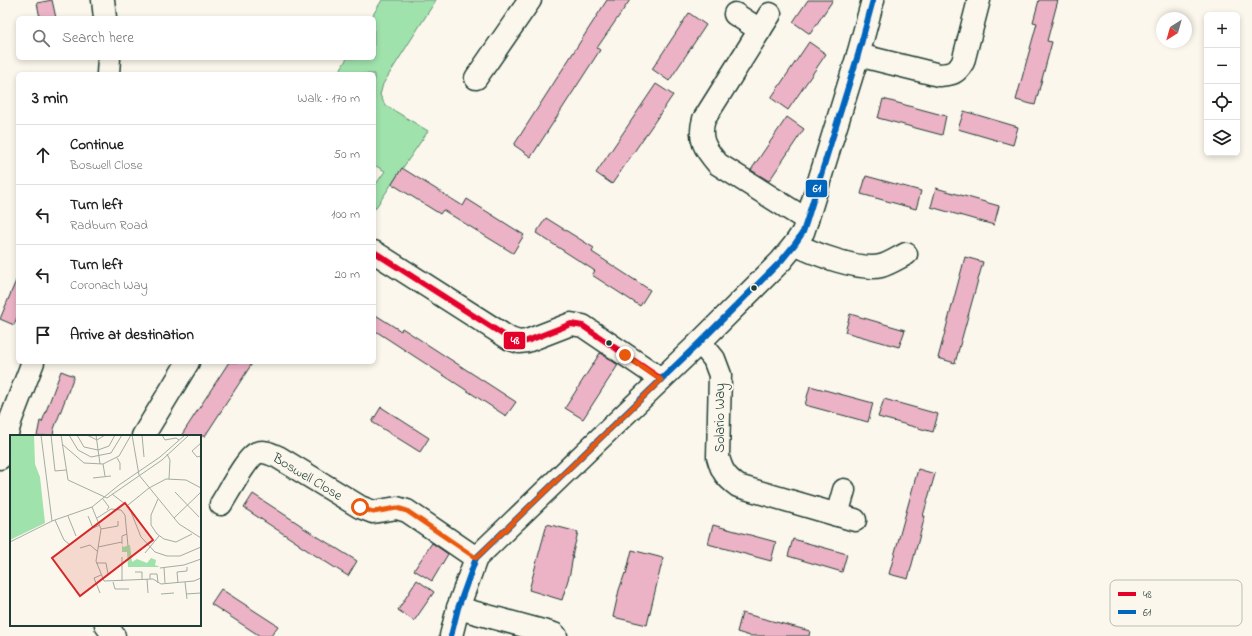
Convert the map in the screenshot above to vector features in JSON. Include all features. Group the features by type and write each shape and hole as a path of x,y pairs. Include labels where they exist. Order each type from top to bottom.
{"street":[{"path":"103,0 105,16"},
{"path":"476,78 530,0"},
{"path":"451,636 458,608 476,558 700,342 781,261 803,232 858,54 873,0"},
{"path":"858,54 939,75 950,74 958,71 963,62 979,0"},
{"path":"735,14 765,22 704,119 701,129 703,140 707,151 718,164 807,220"},
{"path":"108,72 109,60"},
{"path":"795,244 810,252 860,266 882,266 906,254"},
{"path":"376,253 510,339 519,342 527,341 571,324 583,326 661,380"},
{"name":"Solario Way","path":"700,342 714,359 720,375 718,457 721,469 727,478 738,486 846,518 844,490"},
{"path":"0,458 11,419 32,364"},
{"path":"144,435 187,364"},
{"name":"Boswell Close","path":"221,504 249,460 255,453 263,451 278,457 360,507 373,512 397,508 407,511 476,558"},
{"path":"458,608 554,634 556,636"},
{"path":"107,626 114,636"}],"green space":[{"path":"382,0 436,0 383,84 380,95 385,105 428,131 376,207 376,184 385,171 376,166 376,72 339,72 346,60 376,60 376,16 372,16"}],"building":[{"path":"52,0 56,16 40,16 37,3"},
{"path":"607,0 630,0 597,48 600,50 531,157 514,145"},
{"path":"808,0 833,0 810,34 793,22"},
{"path":"1039,0 1058,0 1047,41 1052,42 1035,105 1016,100 1037,23 1033,22"},
{"path":"689,13 706,25 669,81 652,69"},
{"path":"809,42 826,54 788,110 771,98"},
{"path":"656,84 673,95 612,184 596,173"},
{"path":"883,99 946,116 942,135 878,118"},
{"path":"964,111 1018,127 1013,145 958,129"},
{"path":"787,117 804,129 769,181 751,170"},
{"path":"402,168 463,206 467,199 524,235 513,253 443,210 440,214 392,184"},
{"path":"866,176 921,191 916,209 861,194"},
{"path":"936,188 999,206 994,225 931,207"},
{"path":"546,218 594,248 592,252 650,290 640,306 592,275 595,271 536,233"},
{"path":"965,257 983,262 955,363 938,358"},
{"path":"16,281 16,320 14,325 0,319"},
{"path":"850,314 905,330 899,347 845,332"},
{"path":"376,315 401,331 402,328 516,402 506,416 376,331"},
{"path":"600,353 618,365 583,419 565,408"},
{"path":"228,364 252,364 205,436 182,435"},
{"path":"61,371 74,376 53,435 37,435 40,421 42,422"},
{"path":"810,386 873,403 868,422 805,405"},
{"path":"884,399 938,414 933,432 878,417"},
{"path":"381,407 429,438 420,452 372,422"},
{"path":"918,469 935,474 908,579 889,574"},
{"path":"253,494 302,527 357,561 348,576 244,508"},
{"path":"547,524 578,532 572,556 570,573 562,600 529,590"},
{"path":"713,525 776,542 771,561 708,544"},
{"path":"793,539 847,554 842,572 788,556"},
{"path":"432,543 448,554 432,581 414,570"},
{"path":"632,550 663,558 647,625 613,617 619,590 625,573 626,574"},
{"path":"417,580 434,592 414,621 398,610"},
{"path":"221,589 278,626 271,636 260,636 211,604"},
{"path":"742,613 810,631 809,636 750,636 737,632"}],"transit line":[{"name":"61","path":"451,636 458,608 476,558 700,342 781,261 803,232 858,55 873,0"},
{"name":"48","path":"376,253 510,339 519,342 527,341 571,324 583,326 661,379"}],"route":[{"path":"360,507 373,512 397,508 407,511 476,558 661,380 625,355"}]}
